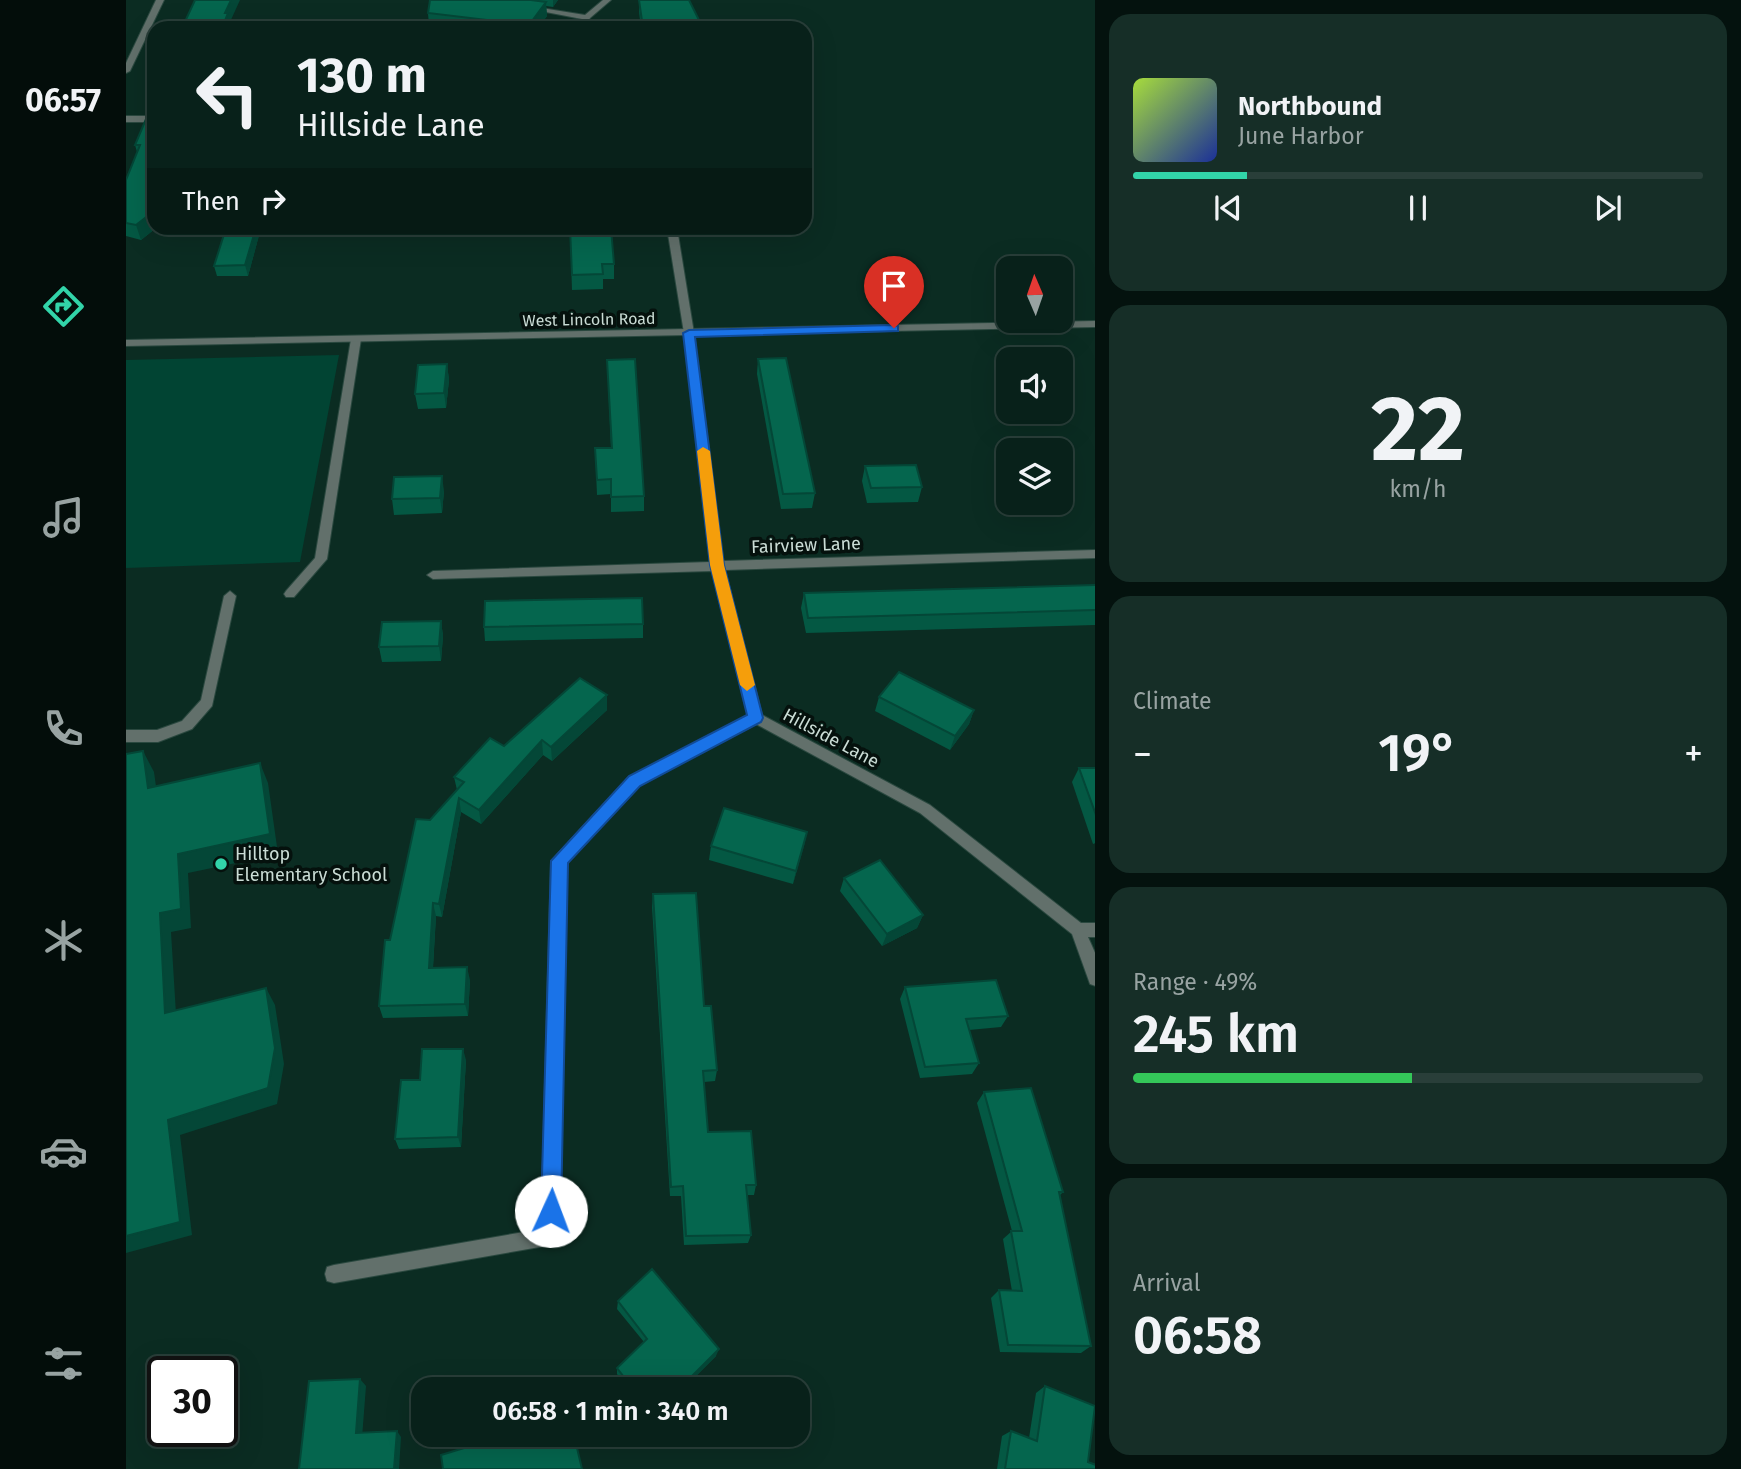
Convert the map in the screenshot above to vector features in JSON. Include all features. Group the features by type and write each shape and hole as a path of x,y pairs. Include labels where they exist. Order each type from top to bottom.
{"street":[{"path":"150,21 160,0"},
{"path":"585,21 607,0"},
{"path":"522,7 587,17"},
{"path":"126,71 147,27"},
{"path":"126,119 147,119"},
{"name":"Hillside Lane","path":"674,235 689,333 717,565 755,718 925,809 1078,930"},
{"name":"West Lincoln Road","path":"126,343 1095,324"},
{"path":"290,594 321,559 356,339"},
{"name":"Fairview Lane","path":"433,575 1095,554"},
{"path":"126,736 158,736 187,724 207,702 230,596"},
{"path":"334,1274 550,1237 559,861 634,781 755,718"},
{"path":"1095,930 1078,930 1095,979"}],"green space":[{"path":"339,355 300,562 126,568 126,360"}],"building":[{"path":"195,0 231,0 225,21 185,21"},
{"path":"430,0 546,2 532,21 495,21 428,13"},
{"path":"639,0 689,0 700,21 642,21"},
{"path":"146,119 147,216 136,225 126,223 126,180 140,145 135,145"},
{"path":"224,235 254,235 245,265 214,266"},
{"path":"570,235 612,235 614,264 602,264 603,274 572,275"},
{"path":"786,358 815,493 783,494 758,359"},
{"path":"635,359 644,496 611,497 611,479 597,480 595,448 612,448 607,360"},
{"path":"447,364 444,393 415,394 418,365"},
{"path":"916,465 922,487 871,488 865,466"},
{"path":"442,476 440,498 392,499 394,477"},
{"path":"1095,585 1095,610 808,618 804,593"},
{"path":"642,598 643,624 484,627 485,601"},
{"path":"441,621 439,646 379,647 382,622"},
{"path":"899,672 974,710 955,736 879,697"},
{"path":"580,678 607,695 551,747 542,740 479,810 459,798 439,904 433,903 429,968 467,967 465,1004 379,1006 385,940 390,940 416,819 430,820 464,782 454,777 490,738 504,746"},
{"path":"143,751 148,788 260,763 270,834 178,854 181,909 160,913 165,1013 266,988 275,1048 268,1088 168,1120 180,1222 126,1236 126,754"},
{"path":"1079,768 1095,768 1095,812"},
{"path":"724,808 807,832 796,871 711,846"},
{"path":"880,860 923,915 887,934 844,878"},
{"path":"696,893 704,1006 711,1006 717,1070 703,1071 708,1132 751,1131 756,1185 746,1185 751,1235 686,1236 683,1186 671,1187 653,894"},
{"path":"996,980 1008,1016 966,1019 979,1063 925,1067 905,987"},
{"path":"422,1049 463,1049 458,1137 395,1139 401,1080 420,1080"},
{"path":"1031,1088 1063,1192 1059,1192 1091,1346 1008,1345 999,1290 1022,1291 1011,1231 1022,1231 984,1092"},
{"path":"652,1269 719,1349 691,1377 624,1377 617,1368 647,1339 618,1301"},
{"path":"360,1379 356,1433 397,1431 394,1469 299,1469 309,1381"},
{"path":"1045,1386 1095,1406 1088,1462 1095,1465 1095,1469 1005,1469 1011,1431 1037,1441"},
{"path":"467,1447 577,1447 582,1469 443,1469 441,1455"}],"slow traffic":[{"path":"703,451 717,565 747,685"}],"place":[{"name":"Hilltop Elementary School","path":"221,864"}],"route":[{"path":"551,1211 559,861 634,781 755,718 717,565 689,333 894,328"}]}
